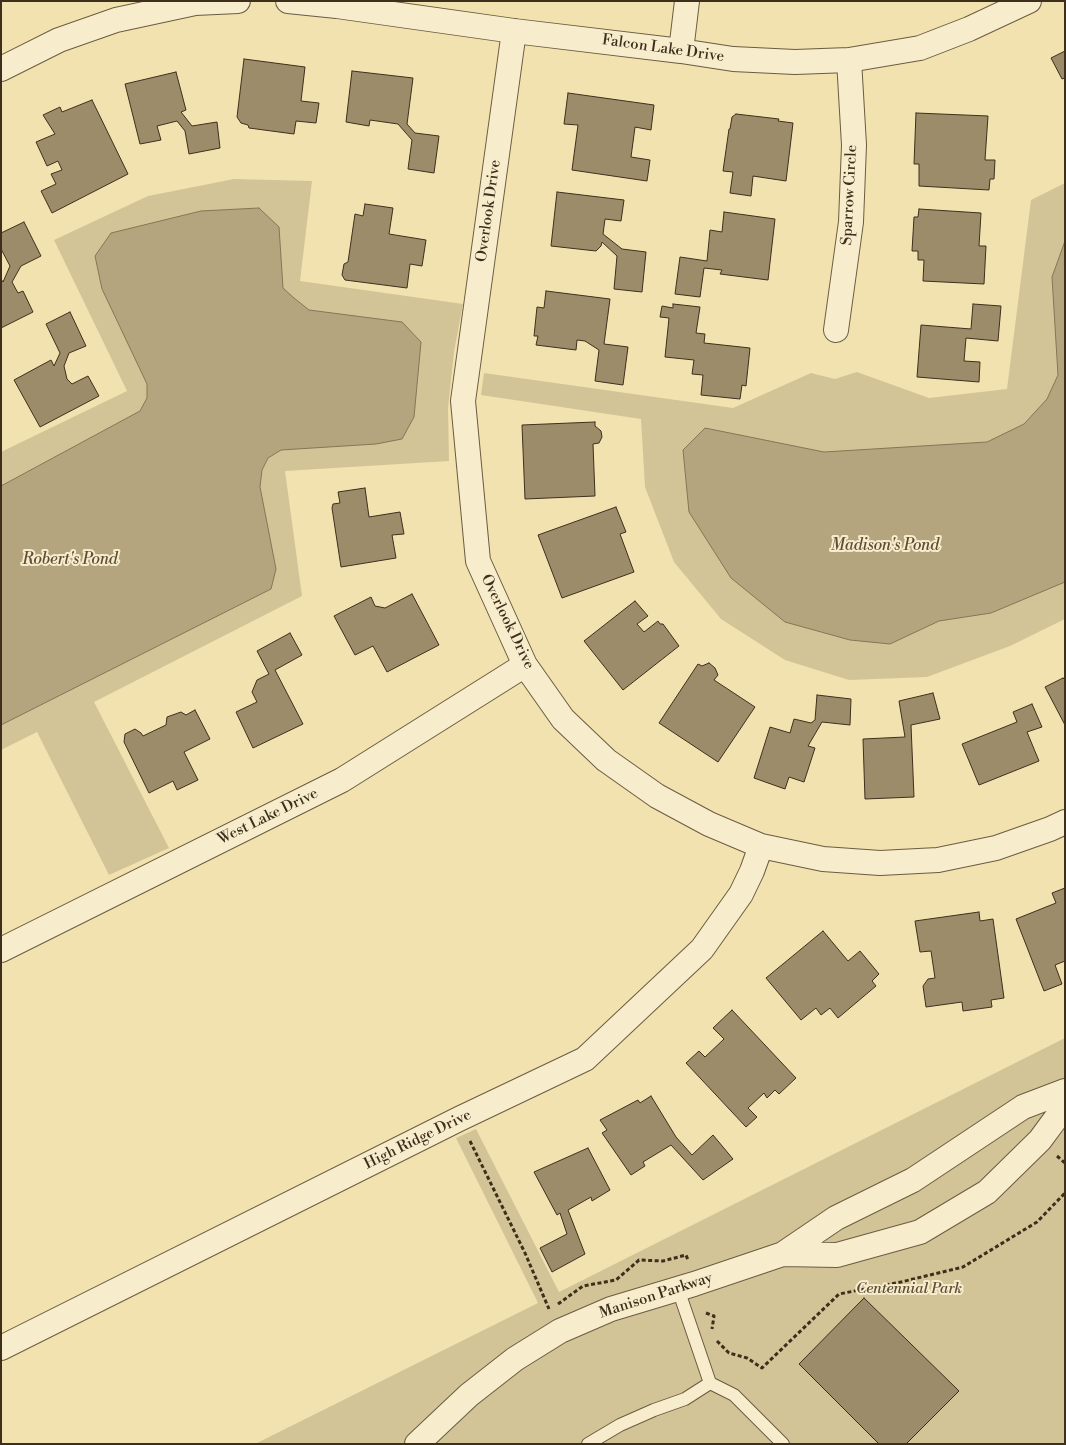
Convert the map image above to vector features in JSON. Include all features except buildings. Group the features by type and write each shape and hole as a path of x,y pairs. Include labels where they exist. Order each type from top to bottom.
{"street":[{"path":"1,69 59,40 116,20 196,3 238,1"},
{"name":"Falcon Lake Drive","path":"288,1 514,31 681,50 732,59 795,62 849,60 920,48 969,29 1029,1"},
{"path":"681,50 687,1"},
{"name":"Overlook Drive","path":"514,31 463,401 478,561 525,665 563,719 606,760 657,796 709,824 761,846 823,859 880,863 938,860 996,848 1065,822"},
{"name":"Sparrow Circle","path":"836,330 851,222 854,145 849,60"},
{"name":"West Lake Drive","path":"1,950 342,780 525,665"},
{"name":"High Ridge Drive","path":"1,1348 459,1119 585,1059 702,949 741,894 752,872 761,846"},
{"name":"Manison Parkway","path":"417,1444 469,1394 515,1359 560,1331 611,1308 783,1254 836,1218 913,1180 1023,1107 1065,1091"},
{"name":"Manison Parkway","path":"783,1254 837,1255 920,1232 986,1192 1040,1140 1065,1106"}],"lane":[{"path":"686,1286 710,1383 734,1395 783,1444"},
{"path":"588,1444 620,1425 685,1399 710,1383"}],"path":[{"path":"469,1139 525,1253 549,1310 583,1286 616,1280 640,1260 663,1261 686,1255 686,1286 705,1313 714,1316 712,1330"},
{"path":"715,1337 719,1344 729,1353 747,1358 762,1368 839,1294 963,1267 1037,1222 1065,1193"}],"green space":[{"path":"234,179 312,181 300,281 463,304 454,352 448,408 449,461 285,471 302,596 94,702 169,848 109,875 37,732 1,750 1,452 127,391 54,240 148,196"},
{"path":"1065,183 1065,619 1010,646 927,677 849,680 785,660 721,619 674,562 645,487 641,419 481,395 484,373 733,408 811,373 835,379 857,372 929,398 1007,389 1031,200"},
{"name":"Centennial Park","path":"1065,1038 1065,1444 255,1444 538,1303 456,1138 476,1129 559,1292"}],"water":[{"name":"Robert's Pond","path":"259,208 279,227 283,288 294,298 309,310 402,322 421,342 414,417 402,439 376,444 281,450 268,458 262,470 260,487 276,569 271,589 1,725 1,486 140,411 147,398 147,384 102,289 95,256 111,233 201,211"},
{"name":"Madison's Pond","path":"1065,241 1065,582 991,613 939,621 890,644 850,640 785,622 731,578 689,512 683,450 705,428 824,452 987,442 1024,424 1047,399 1058,375 1052,277"}]}
